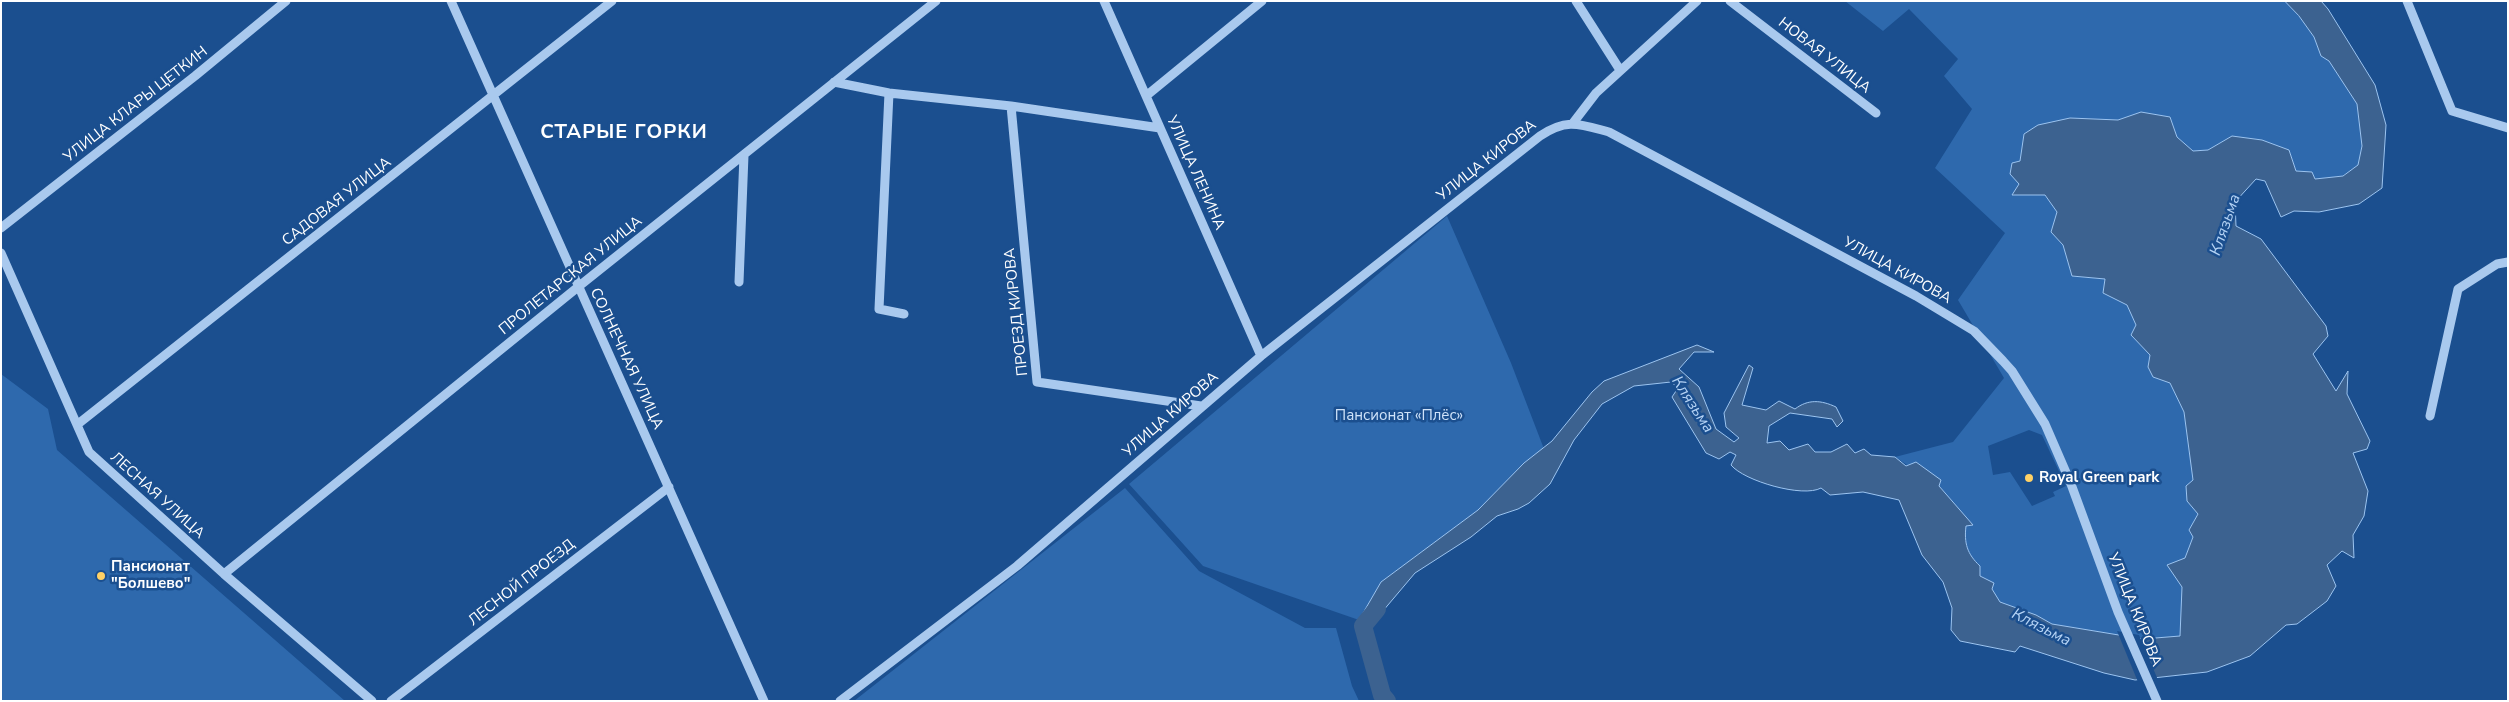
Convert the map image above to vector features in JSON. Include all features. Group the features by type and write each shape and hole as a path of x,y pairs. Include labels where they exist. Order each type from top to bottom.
{"street":[{"name":"УЛИЦА КЛАРЫ ЦЕТКИН","path":"1,228 195,76 286,1"},
{"name":"СОЛНЕЧНАЯ УЛИЦА","path":"452,1 764,701"},
{"name":"САДОВАЯ УЛИЦА","path":"78,424 612,1"},
{"name":"ПРОЛЕТАРСКАЯ УЛИЦА","path":"224,574 578,287 936,1"},
{"name":"УЛИЦА ЛЕНИНА","path":"1104,1 1261,356"},
{"path":"1146,96 1262,1"},
{"path":"1576,1 1620,70"},
{"path":"1573,122 1596,93 1697,1"},
{"name":"НОВАЯ УЛИЦА","path":"1730,1 1876,114"},
{"path":"2407,1 2452,111 2508,128"},
{"path":"834,82 889,92 1011,106 1160,128"},
{"path":"889,92 879,309 904,314"},
{"name":"ПРОЕЗД КИРОВА","path":"1011,106 1038,382 1201,406"},
{"name":"УЛИЦА КИРОВА","path":"840,701 1017,566 1261,356 1540,136 1556,126 1573,122 1609,132 1916,296 1974,332 2012,370 2045,424 2071,484 2118,612 2157,701"},
{"path":"739,282 744,156"},
{"name":"ЛЕСНАЯ УЛИЦА","path":"1,254 89,452 224,574 372,701"},
{"path":"2430,416 2458,289 2497,264 2508,262"},
{"name":"ЛЕСНОЙ ПРОЕЗД","path":"391,701 670,487"}],"green space":[{"path":"1845,1 2285,1 2314,37 2321,56 2329,61 2357,104 2362,146 2358,165 2342,176 2315,179 2312,172 2296,171 2289,150 2262,140 2232,136 2208,150 2193,151 2177,137 2170,117 2141,112 2118,120 2070,118 2024,134 2020,161 2057,212 2051,232 2063,245 2072,276 2105,279 2103,293 2127,305 2136,325 2131,335 2150,355 2153,377 2170,383 2184,412 2198,514 2189,530 2193,537 2185,558 2180,636 2143,639 2052,624 2036,615 2000,602 1979,576 1980,566 1967,548 1966,525 1972,524 1939,486 1895,457 1953,442 2004,378 1958,300 2005,233 1935,168 1972,109 1944,76 1958,59 1909,9 1883,31","holes":["2029,430 2042,435 2066,486 2053,492 2055,496 2032,506 2010,472 1993,475 1988,446"]},
{"name":"Пансионат «Плёс»","path":"1447,216 1511,363 1544,449 1524,463 1478,510 1381,582 1359,620 1203,566 1129,484"},
{"name":"Пансионат \"Болшево\"","path":"1,374 48,409 57,450 345,701 1,701"},
{"path":"1125,488 1199,571 1305,628 1336,628 1352,686 1359,701 854,701"}],"water":[{"path":"2285,1 2321,1 2328,9 2375,85 2386,125 2382,188 2359,204 2319,212 2294,211 2281,217 2265,181 2256,179 2235,202 2236,226 2261,239 2326,326 2328,336 2313,354 2336,391 2348,371 2347,394 2370,441 2367,449 2353,453 2368,491 2364,516 2353,535 2354,558 2342,551 2327,565 2336,586 2327,601 2297,624 2286,625 2250,656 2207,672 2135,680 2104,673 2020,646 2015,652 1960,641 1951,630 1952,608 1943,582 1922,555 1899,500 1863,492 1830,495 1821,488 1812,491 1801,491 1774,486 1748,477 1731,465 1736,455 1730,452 1719,459 1706,453 1672,397 1678,388 1671,382 1634,386 1602,404 1574,440 1550,484 1529,503 1497,516 1471,537 1415,573 1366,631 1359,620 1381,582 1478,510 1524,463 1552,441 1592,392 1604,381 1697,345 1714,352 1694,352 1679,369 1699,387 1716,429 1734,442 1739,438 1726,427 1724,413 1749,365 1753,368 1742,405 1766,410 1779,401 1795,409 1805,403 1820,402 1836,407 1843,421 1837,427 1832,419 1790,413 1769,426 1767,443 1780,441 1789,450 1808,444 1815,452 1831,452 1847,444 1855,453 1864,449 1871,455 1895,457 1906,466 1916,462 1941,480 1939,486 1973,525 1966,526 1967,548 1980,566 1980,576 1994,583 1992,589 2000,602 2036,615 2052,624 2143,639 2180,636 2182,587 2167,565 2185,558 2193,537 2189,530 2198,514 2187,501 2186,486 2193,480 2184,412 2170,383 2153,377 2148,367 2150,355 2131,335 2136,325 2127,305 2103,293 2105,279 2072,276 2063,245 2051,232 2057,212 2045,195 2012,195 2019,184 2010,174 2012,163 2020,161 2024,134 2038,125 2070,118 2118,120 2141,112 2170,117 2177,137 2193,151 2208,150 2232,136 2262,140 2289,150 2296,171 2312,172 2315,179 2343,176 2358,165 2362,146 2357,104 2329,61 2321,56 2314,37"}],"pier":[{"path":"2117,631 2139,635 2158,680 2138,682"}],"waterway":[{"name":"Клязьма","path":"1377,609 1363,626 1382,695 1387,701"}],"place":[{"name":"Royal Green park","path":"2029,478"},
{"name":"Пансионат \"Болшево\"","path":"101,576"}],"district":[{"name":"СТАРЫЕ ГОРКИ","path":"624,133"}]}
